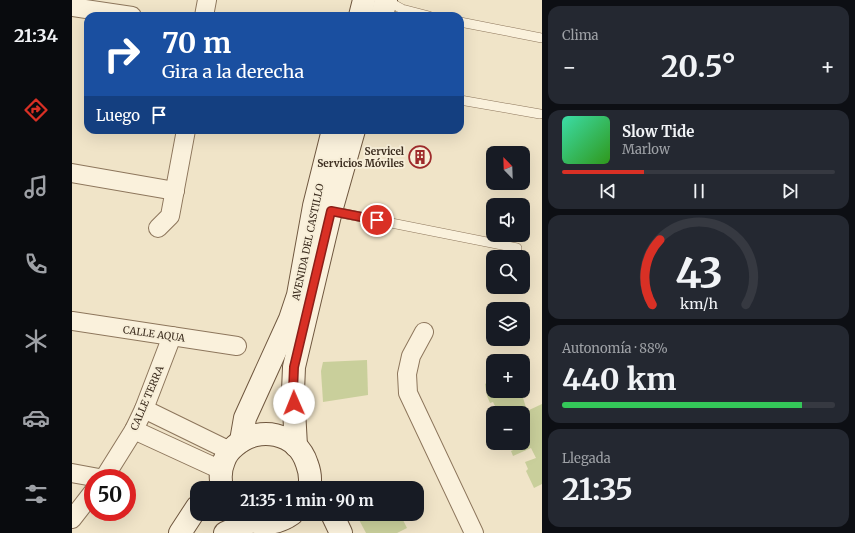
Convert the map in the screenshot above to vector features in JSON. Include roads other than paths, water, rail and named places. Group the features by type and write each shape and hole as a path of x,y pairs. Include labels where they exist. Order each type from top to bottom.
{"main road":[{"path":"361,12 364,0"},
{"path":"383,12 386,0"},
{"name":"AVENIDA DEL CASTILLO","path":"296,446 293,391 294,367 323,209 332,134"},
{"name":"AVENIDA DEL CASTILLO","path":"219,481 224,460 235,446 245,418 290,319 323,209 352,134"},
{"path":"235,446 254,435 269,434 284,438 296,446 306,458 312,481"},
{"path":"180,533 190,518"},
{"path":"225,533 241,521"},
{"path":"256,521 263,523 284,523"},
{"path":"335,521 341,533"}],"street":[{"path":"205,12 207,0"},
{"path":"72,7 122,10"},
{"path":"158,228 170,216 185,134"},
{"path":"72,173 175,191"},
{"name":"CALLE AQUA","path":"72,321 237,346"},
{"path":"424,332 411,356 407,374 408,393 474,533"},
{"name":"CALLE TERRA","path":"110,469 134,430 144,409 172,336"},
{"path":"144,409 235,446"},
{"path":"134,430 219,481"},
{"path":"72,473 84,475"},
{"path":"72,519 84,504"}],"lane":[{"path":"386,0 402,9 414,12"},
{"path":"464,23 542,38"},
{"path":"464,101 540,114"},
{"path":"323,209 517,248"}],"place":[{"name":"Servicel Servicios Móviles","path":"420,157"}]}
